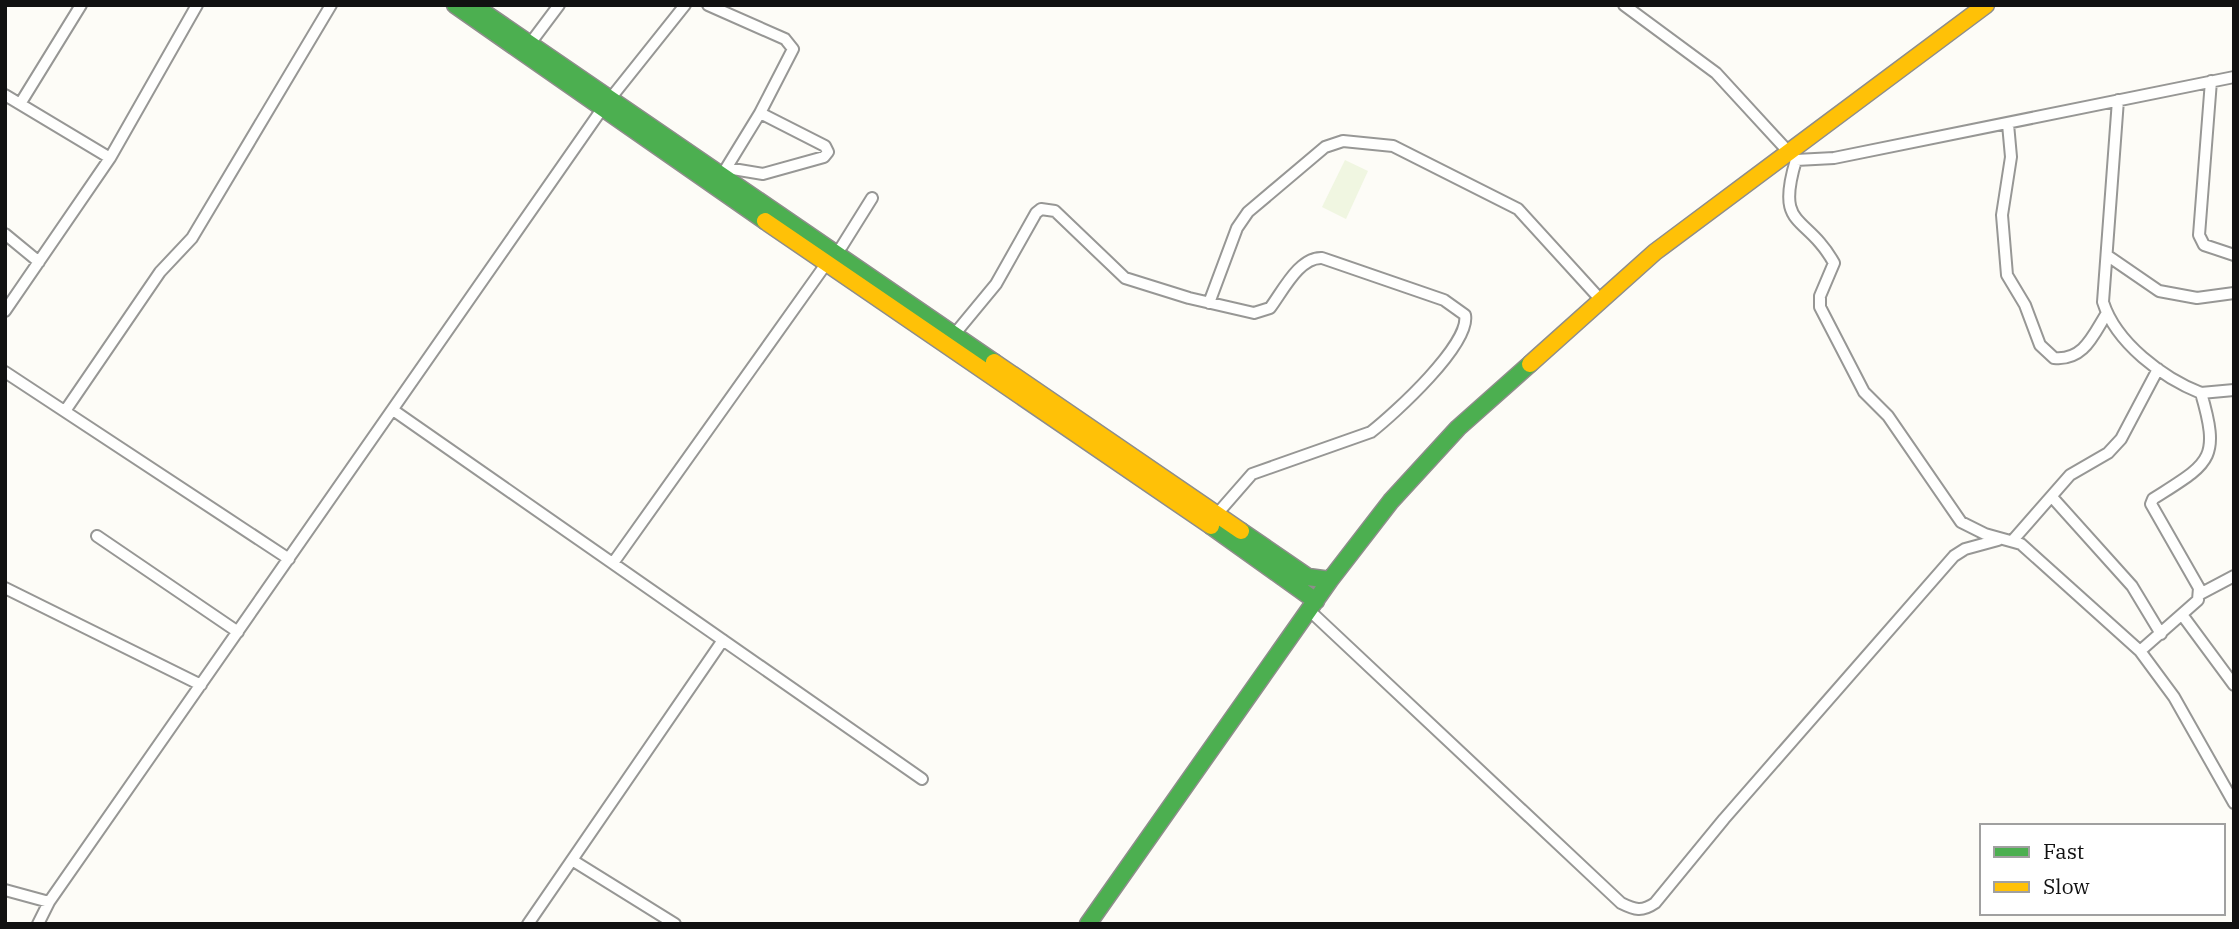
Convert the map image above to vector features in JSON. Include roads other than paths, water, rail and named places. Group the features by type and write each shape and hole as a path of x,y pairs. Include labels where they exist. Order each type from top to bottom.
{"street":[{"path":"20,104 80,5"},
{"path":"5,311 110,158 197,5"},
{"path":"65,411 160,272 192,238 331,5"},
{"path":"455,5 830,259 1263,561 1621,903 1633,909 1644,910 1655,903 1724,819 1954,556 1983,542 2007,540 2052,497 2070,475 2108,453 2121,439 2158,369"},
{"path":"473,5 606,105 724,171 830,259 953,336 1308,577 1330,580"},
{"path":"528,45 559,5"},
{"path":"38,924 49,902 606,105 685,5"},
{"path":"708,5 790,44 792,55 724,171"},
{"path":"1624,5 1716,73 1792,156 1834,158 2234,77"},
{"path":"1094,921 1330,580 1421,466 1495,392 1655,251 1792,156 1986,5"},
{"path":"2211,81 2200,241 2234,255"},
{"path":"5,95 110,158"},
{"path":"2118,100 2108,256 2103,292 2107,313 2121,334 2158,369 2202,393 2234,390"},
{"path":"724,171 763,174 824,158 828,152 825,146 760,113"},
{"path":"2008,124 2011,157 2002,215 2007,275 2025,305 2040,345 2054,358 2074,357 2083,351 2107,313"},
{"path":"1209,303 1237,228 1248,212 1325,148 1343,141 1393,146 1518,209 1600,299"},
{"path":"1792,156 1787,200 1797,220 1835,263 1820,296 1820,307 1857,382 1888,416 1961,522 2007,540 2042,562 2140,651 2186,717 2234,803"},
{"path":"613,564 872,198"},
{"path":"953,336 996,284 1036,213 1041,209 1055,211 1125,278 1209,303 1254,313 1263,312 1270,308 1301,266 1314,258 1322,258 1444,300 1458,308 1466,323 1463,332 1434,372 1386,421 1371,432 1252,474 1217,514"},
{"path":"5,234 39,262"},
{"path":"2108,256 2159,291 2197,298 2234,293"},
{"path":"5,372 289,559"},
{"path":"2140,651 2199,600 2200,594 2151,503 2153,499 2198,470 2210,450 2212,438 2202,393"},
{"path":"393,410 922,779"},
{"path":"2052,497 2132,586 2161,634"},
{"path":"97,536 238,632"},
{"path":"2200,594 2234,576"},
{"path":"5,588 201,685"},
{"path":"2183,616 2234,685"},
{"path":"528,924 723,640"},
{"path":"572,860 675,924"},
{"path":"5,890 49,902"}]}
